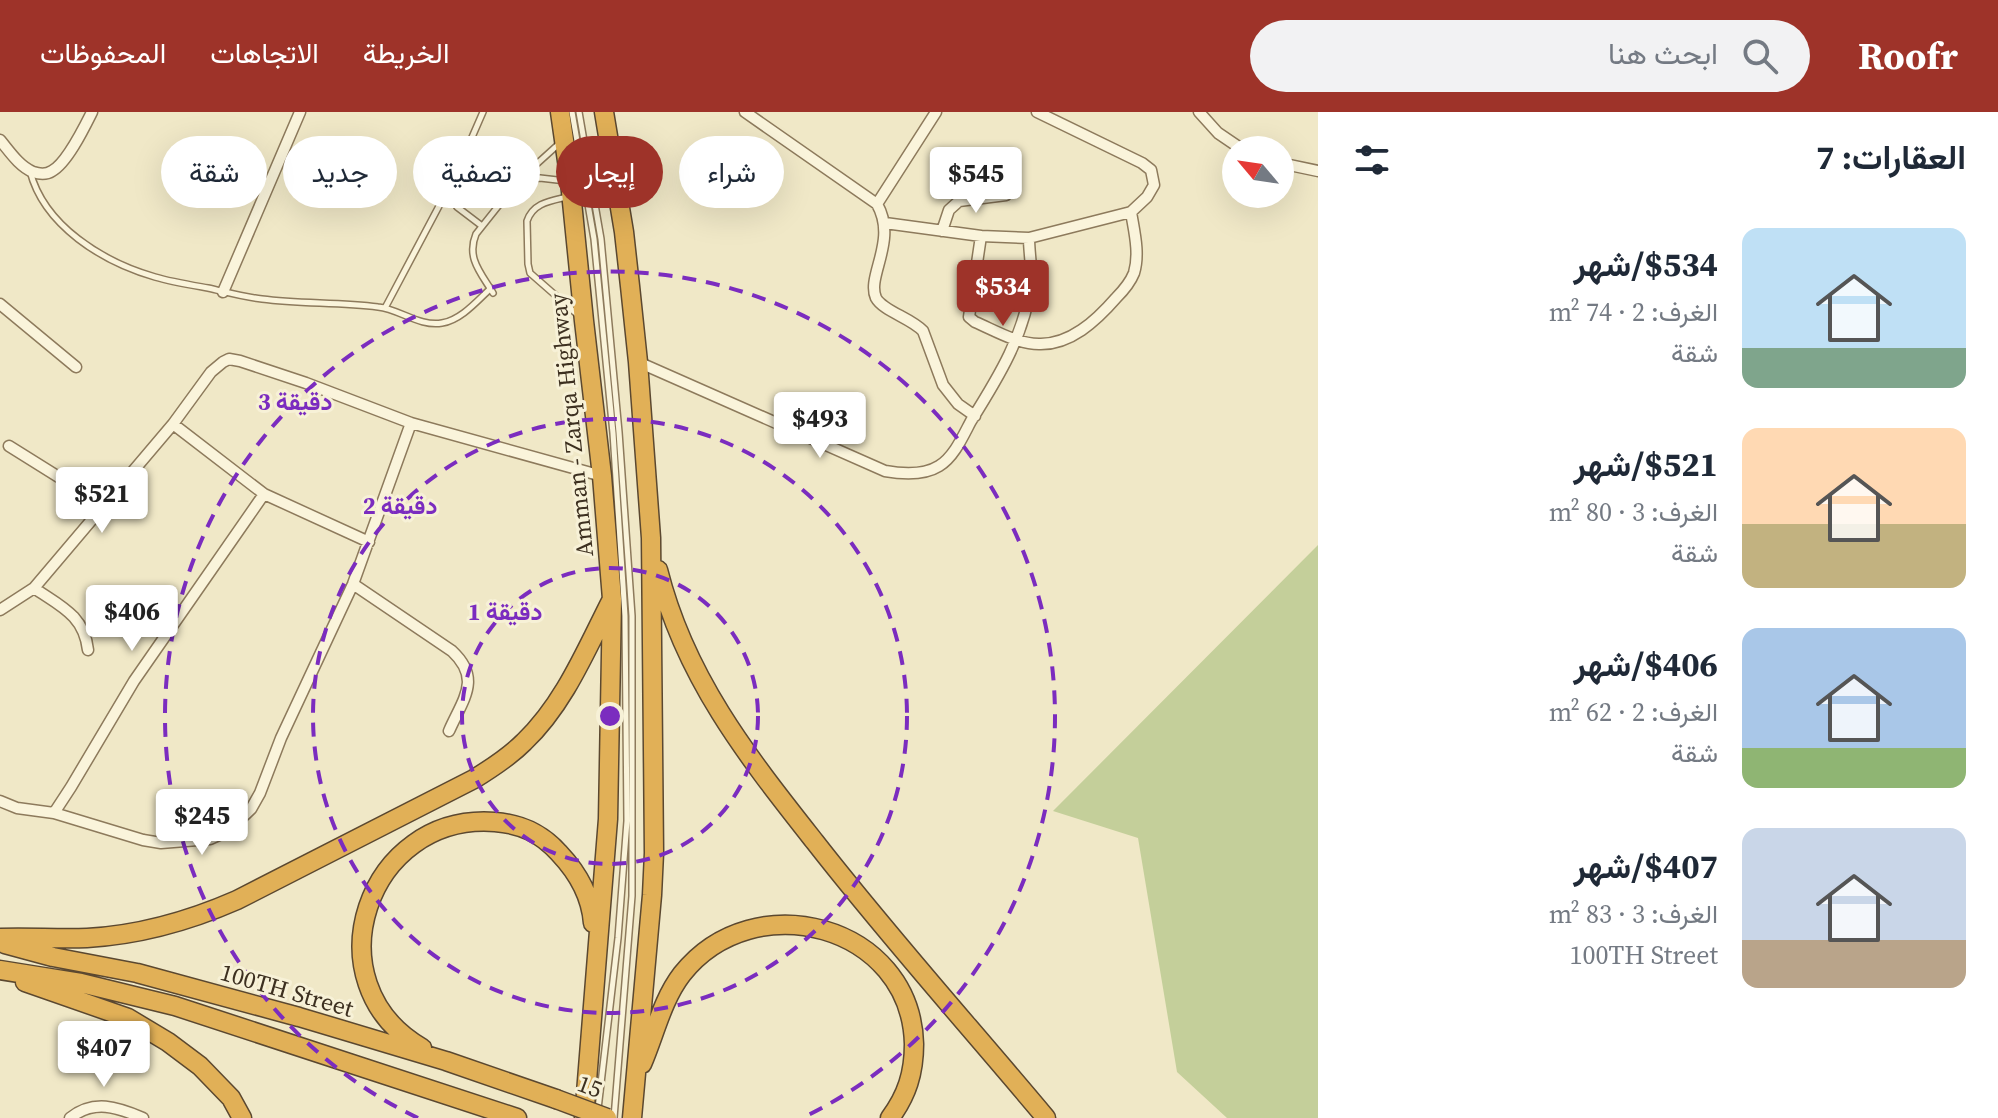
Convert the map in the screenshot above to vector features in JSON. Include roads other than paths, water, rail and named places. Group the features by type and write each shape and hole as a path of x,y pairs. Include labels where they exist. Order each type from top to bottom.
{"highway":[{"name":"Amman - Zarqa Highway","path":"560,112 564,136"},
{"path":"604,112 624,232 638,362 651,538 654,853 632,1118"},
{"name":"Amman - Zarqa Highway","path":"573,208 612,599 608,819 584,1118"},
{"path":"651,538 662,585 681,641 727,725 839,873 1046,1118"},
{"path":"0,940 111,936 207,914 474,779 517,748 552,710 612,599"},
{"path":"446,1061 406,1038 387,1017 372,992 360,949 367,906 380,881 397,858 420,840 457,823 488,822 519,826 546,840 575,874 589,902 596,972"},
{"path":"636,1077 671,992 694,961 716,944 741,931 769,925 816,927 834,933 870,955 887,971 900,990 909,1012 914,1035 910,1081 901,1103 890,1118"},
{"name":"100TH Street","path":"0,940 53,957 151,977 299,1017 446,1061 556,1099"},
{"path":"0,971 128,1018 168,1042 200,1066 231,1098 242,1118"},
{"name":"100TH Street","path":"0,971 81,983 175,1006 517,1118"},
{"name":"15","path":"556,1099 607,1118"}],"street":[{"path":"0,140 30,170 46,173 57,167 69,152 92,112"},
{"path":"223,292 300,112"},
{"path":"745,112 877,204 885,223 875,294 880,303 917,324 923,331 943,385 958,404 975,416"},
{"path":"877,204 936,112"},
{"path":"885,223 981,236 1029,238 1131,212 1147,197 1154,185 1151,170 1142,163 1037,112"},
{"path":"1199,112 1222,136"},
{"path":"1294,166 1318,171"},
{"path":"942,231 949,210 959,201 1006,195"},
{"path":"981,236 969,317 1032,344 1055,342 1077,334 1103,313 1127,285 1134,273 1136,258 1131,212"},
{"path":"638,362 885,471 903,474 923,472 939,466 953,451 1017,339 1026,311 1031,277 1029,238"},
{"path":"0,304 76,367"},
{"path":"0,610 34,588 173,424 211,372 229,359 256,365 411,423 602,476"},
{"path":"0,801 17,808 54,813 161,843 210,839 228,831 251,809 260,793 281,738 353,584 411,423"},
{"path":"173,424 264,494 369,542"},
{"path":"9,446 105,506"},
{"path":"54,813 134,681 264,494"},
{"path":"353,584 464,662 469,674 468,683 449,731"},
{"path":"34,588 74,616 87,637 88,650"},
{"path":"70,1118 95,1106 112,1106 143,1118"}],"lane":[{"path":"385,308 456,174 483,112"},
{"path":"572,112 594,239 613,433 625,616 627,821 618,938 597,1118"},
{"path":"579,112 601,239 632,616 632,896 614,1118"},
{"path":"540,161 556,147"},
{"path":"30,170 41,200 54,217 103,255 127,267 153,276 260,299 385,308 438,324 459,316 492,291 473,260 472,251 473,242 482,226 496,208"},
{"path":"556,196 528,215 528,264 533,276 584,321"},
{"path":"458,208 482,226"}]}
